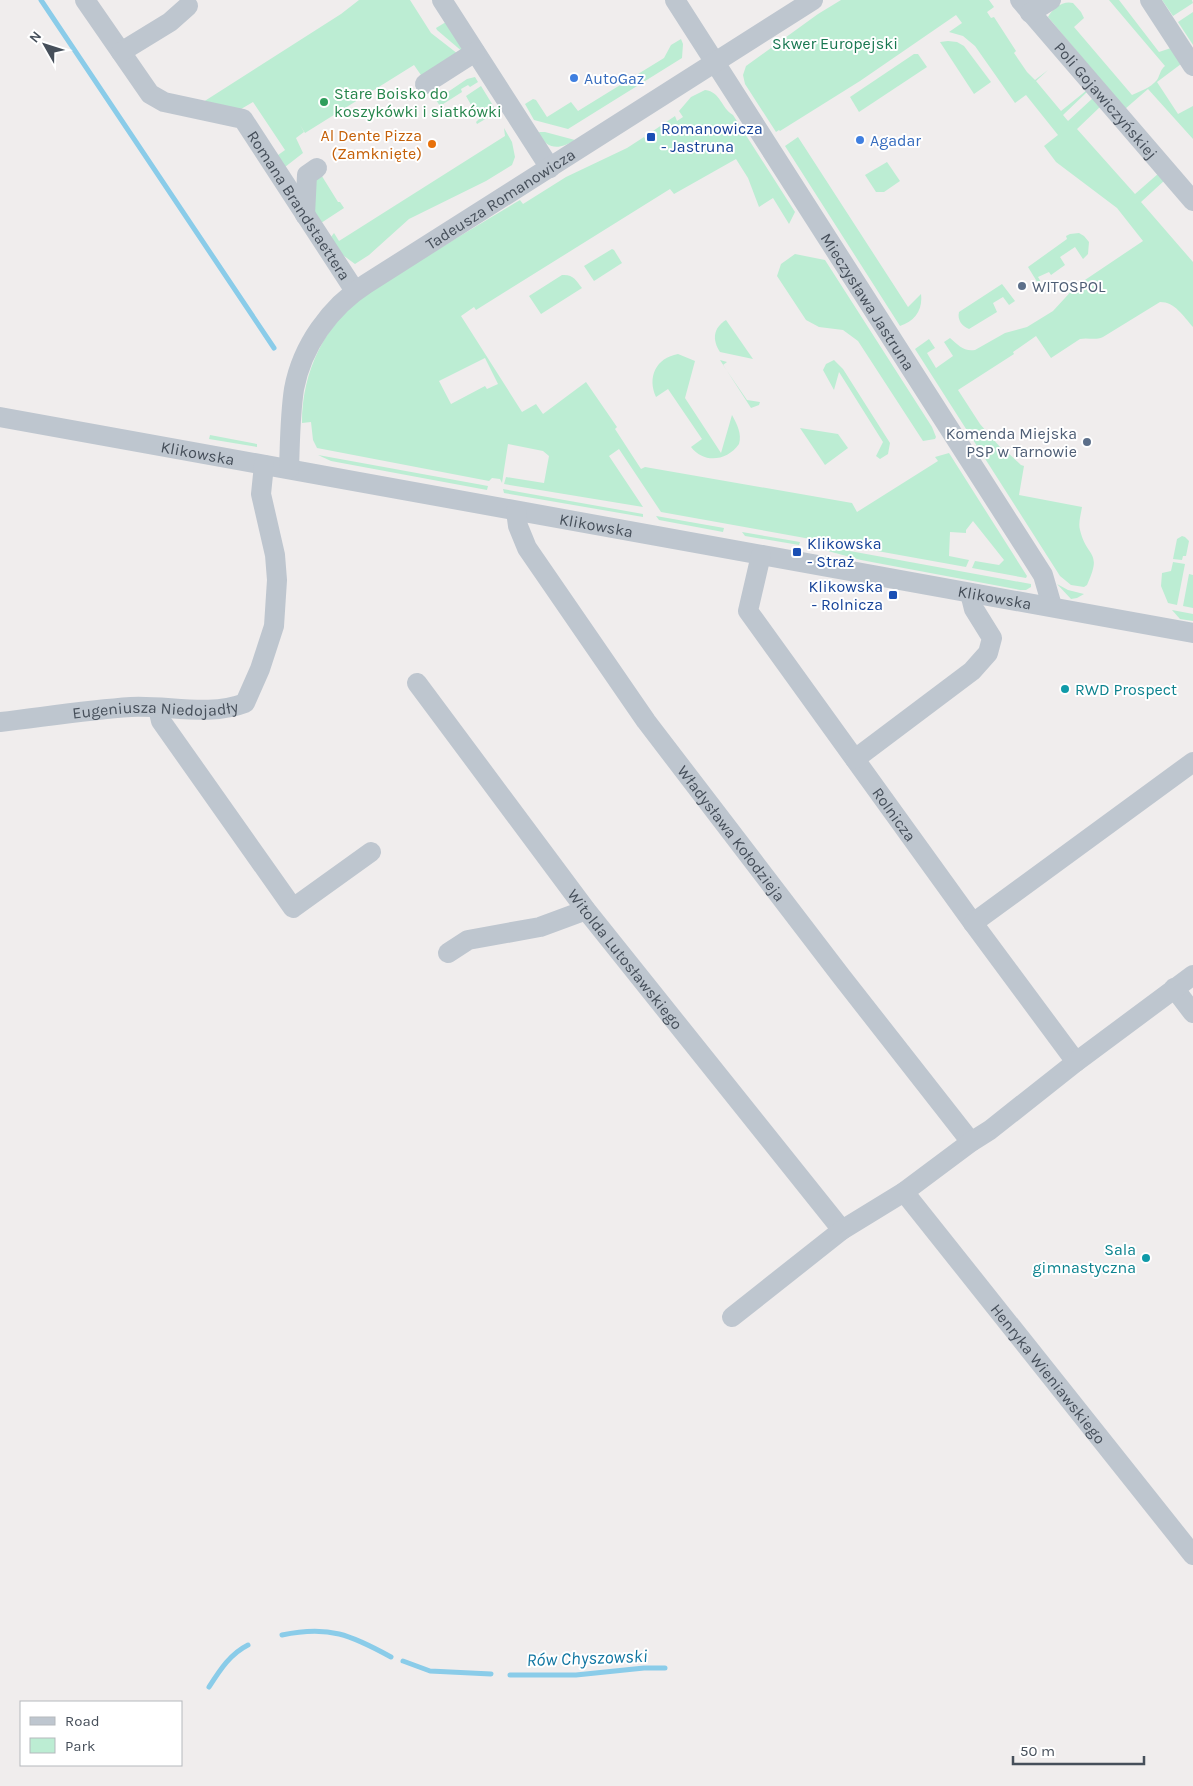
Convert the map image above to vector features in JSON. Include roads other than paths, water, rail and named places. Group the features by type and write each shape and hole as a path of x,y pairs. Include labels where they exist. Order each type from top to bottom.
{"street":[{"name":"Romana Brandstaettera","path":"85,0 150,94 164,102 243,119 354,292"},
{"path":"442,0 550,168"},
{"name":"Mieczysława Jastruna","path":"675,0 1043,575 1052,606"},
{"name":"Tadeusza Romanowicza","path":"289,469 294,390 299,369 308,348 322,326 334,311 354,292 813,0"},
{"path":"1025,6 1051,0"},
{"path":"1150,0 1193,66"},
{"path":"121,52 170,22 188,6"},
{"name":"Poli Gojawiczyńskiej","path":"1025,6 1193,201"},
{"path":"428,90 479,57"},
{"path":"285,184 289,174 314,163 307,175 305,215"},
{"name":"Klikowska","path":"0,417 1193,632"},
{"name":"Eugeniusza Niedojadły","path":"0,722 132,707 213,710 232,708 245,703 260,669 274,626 277,580 274,555 261,494 264,465"},
{"name":"Władysława Kołodzieja","path":"516,511 518,526 527,548 646,721 971,1142"},
{"name":"Rolnicza","path":"761,555 748,611 854,760 1076,1062"},
{"path":"854,760 972,671 988,653 992,638 974,609 970,593"},
{"name":"Witolda Lutosławskiego","path":"417,683 586,910 842,1230"},
{"path":"158,708 161,721 293,908 371,852"},
{"path":"974,923 1193,762"},
{"path":"448,953 468,940 540,927 586,910"},
{"path":"732,1317 842,1230 904,1192 990,1130 1076,1062 1193,975"},
{"path":"1174,988 1193,1014"},
{"name":"Henryka Wieniawskiego","path":"904,1192 1193,1555"}],"waterway":[{"path":"41,0 274,348"},
{"name":"Rów Chyszowski","path":"282,1635 313,1631 339,1634 364,1643 391,1657"},
{"name":"Rów Chyszowski","path":"209,1687 231,1658 248,1645"},
{"name":"Rów Chyszowski","path":"403,1661 430,1671 491,1674"},
{"name":"Rów Chyszowski","path":"510,1675 576,1675 644,1668 665,1668"}],"place":[{"name":"AutoGaz","path":"574,78"},
{"name":"Stare Boisko do koszykówki i siatkówki","path":"324,102"},
{"name":"Romanowicza - Jastruna","path":"651,137"},
{"name":"Agadar","path":"860,140"},
{"name":"Al Dente Pizza (Zamknięte)","path":"432,144"},
{"name":"WITOSPOL","path":"1022,286"},
{"name":"Komenda Miejska PSP w Tarnowie","path":"1087,442"},
{"name":"Klikowska - Straż","path":"797,552"},
{"name":"Klikowska - Rolnicza","path":"893,595"},
{"name":"RWD Prospect","path":"1065,689"},
{"name":"Sala gimnastyczna","path":"1146,1258"}],"park label":[{"name":"Skwer Europejski","path":"835,43"}]}
